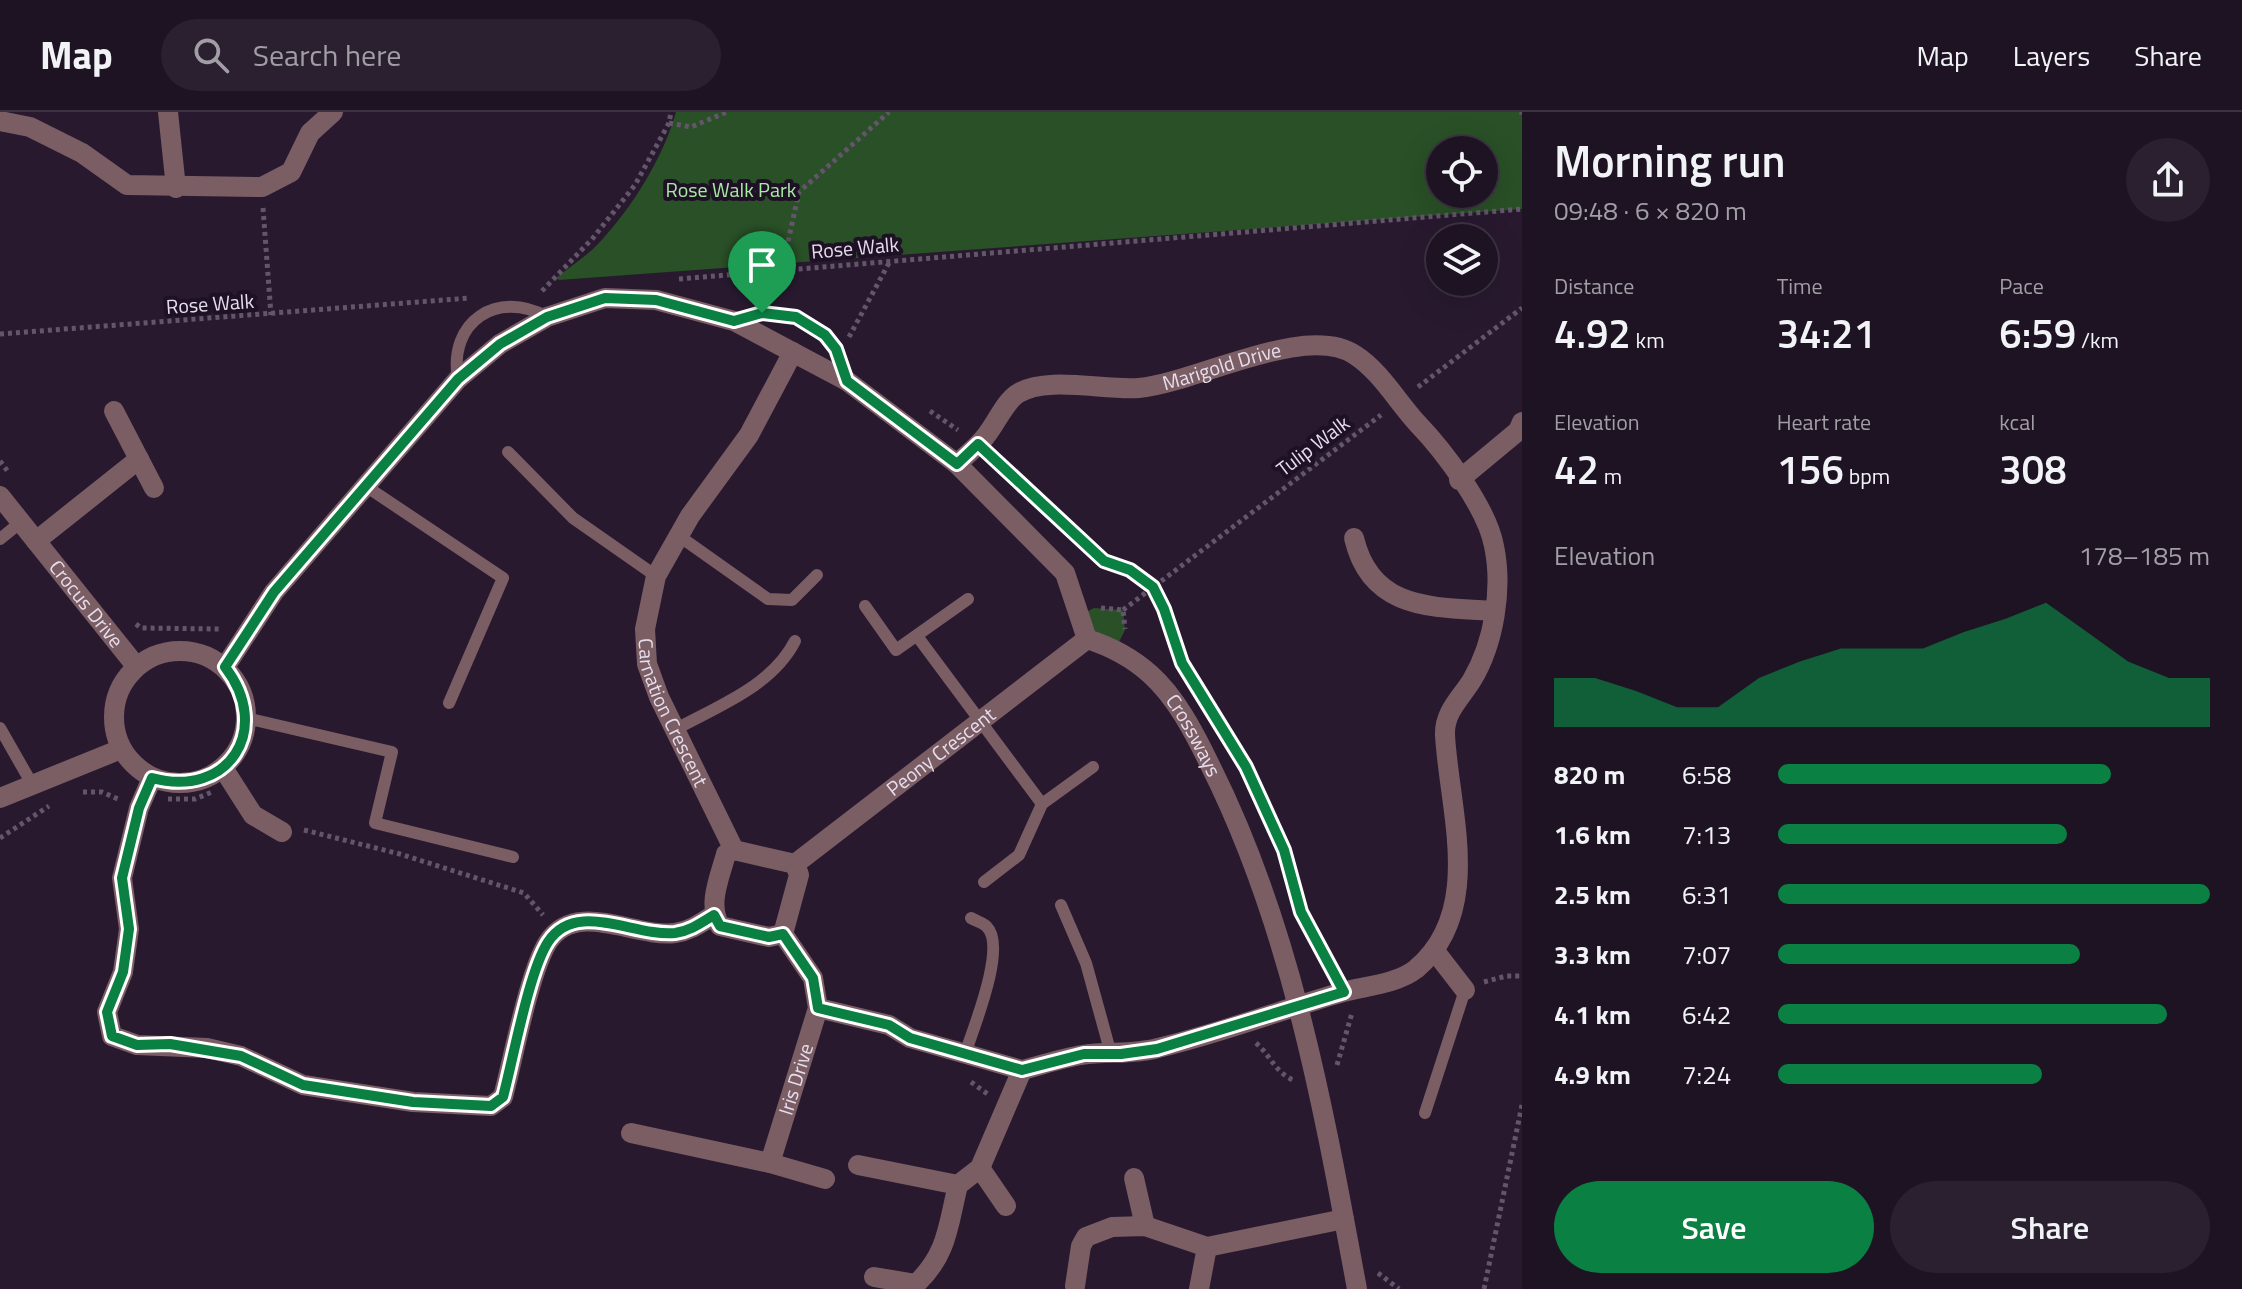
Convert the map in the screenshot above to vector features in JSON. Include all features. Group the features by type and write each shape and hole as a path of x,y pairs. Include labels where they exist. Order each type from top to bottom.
{"street":[{"path":"168,112 176,188"},
{"path":"0,121 30,127 82,153 127,185 262,187 291,172 310,133 332,112"},
{"path":"225,667 274,592 458,379 500,344 547,317 605,298 656,300 734,321 847,381 957,464 1065,573 1082,614 1087,639"},
{"name":"Marigold Drive","path":"957,464 978,444 1016,395 1038,386 1138,388 1169,384 1268,352 1327,345 1351,352 1369,365 1397,402 1431,438 1482,512 1494,542 1497,566 1494,611 1487,650 1471,681 1450,710 1445,731 1457,829 1458,872 1450,918 1434,950 1412,972 1300,1007"},
{"name":"Carnation Crescent","path":"734,850 647,664 645,629 656,576 679,536 749,435 793,352"},
{"path":"114,411 154,488"},
{"path":"1459,480 1518,431 1522,422"},
{"name":"Crocus Drive","path":"36,541 139,459"},
{"name":"Crocus Drive","path":"0,496 136,666"},
{"path":"1354,538 1359,560 1391,594 1422,607 1494,611"},
{"name":"Crossways","path":"1087,639 1116,648 1152,676 1192,729 1229,803 1300,1007 1357,1289"},
{"name":"Peony Crescent","path":"795,864 1087,639"},
{"path":"171,650 209,656 225,667 239,685 246,718 238,750 223,768 189,783 152,778 135,766 121,749 115,732 116,696 136,666 171,650"},
{"path":"0,798 121,749"},
{"path":"223,768 253,815 288,828"},
{"path":"152,778 139,808 122,878 129,929 123,972 107,1012 112,1036 137,1045 170,1044 241,1056 303,1085 413,1102 491,1106 503,1097 538,969 546,945 556,931 582,920 656,934 675,933 690,930 714,915"},
{"path":"783,934 769,937 720,926 714,915 714,899 726,854 734,850 795,864 799,875 783,934 813,978 818,1008 889,1025 910,1038 1022,1070 1084,1054 1157,1049 1300,1007"},
{"path":"1434,950 1465,990"},
{"name":"Iris Drive","path":"770,1163 818,1008"},
{"path":"874,1277 916,1284 933,1268 942,1254 958,1185 980,1168 1022,1070"},
{"path":"631,1133 770,1163 825,1179"},
{"path":"858,1165 958,1185"},
{"path":"980,1168 1006,1206"},
{"path":"1134,1178 1145,1226"},
{"path":"1075,1286 1081,1246 1086,1237 1112,1227 1145,1226 1207,1247 1344,1219"},
{"path":"1199,1289 1207,1247"}],"lane":[{"path":"458,379 457,348 473,321 487,312 518,306 547,317"},
{"path":"734,321 762,313 788,315 812,324 836,349 847,381"},
{"path":"508,452 573,518 656,576"},
{"path":"367,487 503,578 449,703"},
{"path":"0,539 21,522"},
{"path":"679,536 768,599 792,600 817,575"},
{"path":"865,606 896,650 968,599"},
{"path":"917,636 1042,804"},
{"path":"676,729 742,694 784,662 795,641"},
{"path":"246,718 392,752 375,823 513,857"},
{"path":"0,728 32,784"},
{"path":"984,882 1019,855 1042,804 1093,767"},
{"path":"1061,905 1086,963 1111,1054"},
{"path":"965,1054 992,965 994,942 988,928 971,918"},
{"path":"1425,1113 1465,990"}],"path":[{"path":"542,291 593,238 635,185 669,123 671,112"},
{"path":"669,123 691,127 727,112"},
{"path":"762,313 777,295 779,270 799,192 889,112"},
{"path":"262,187 271,315"},
{"name":"Rose Walk","path":"674,279 1522,209"},
{"path":"849,338 890,261"},
{"path":"529,292 556,290"},
{"path":"777,295 785,298"},
{"name":"Rose Walk","path":"0,334 476,297 469,306"},
{"name":"Tulip Walk","path":"1123,610 1522,308"},
{"path":"840,330 855,347"},
{"path":"921,405 978,444 1104,561 1130,570 1153,587 1164,609 1182,663 1203,696"},
{"path":"0,461 11,475"},
{"path":"1082,614 1094,608 1123,610 1125,630 1116,648"},
{"path":"129,619 141,628 219,630 228,626"},
{"path":"1217,720 1246,767 1284,850 1301,912 1352,1012 1351,1028 1331,1077"},
{"path":"71,795 102,792 150,811 157,798 195,799 221,790"},
{"path":"0,838 14,832 58,799"},
{"path":"288,828 400,854 524,893 556,931"},
{"path":"1465,990 1506,976 1522,976"},
{"path":"1484,1289 1522,1105"},
{"path":"1371,1265 1399,1289"}],"green space":[{"name":"Rose Walk Park","path":"676,112 1522,112 1522,209 556,278 585,256 612,228 646,181"},
{"path":"1094,608 1123,610 1125,630 1116,648 1087,639 1082,614"}],"route":[{"path":"605,298 656,300 734,321 762,313 779,313 812,324 836,349 847,381 957,464 978,444 1076,539 1104,561 1130,570 1153,587 1164,609 1182,663 1246,767 1284,850 1301,912 1316,946 1344,992 1157,1049 1121,1054 1084,1054 1022,1070 910,1038 889,1025 818,1008 813,978 783,934 769,937 720,926 714,915 690,930 675,933 656,934 582,920 566,924 556,931 546,945 538,969 503,1097 491,1106 413,1102 303,1085 241,1056 170,1044 137,1045 112,1036 107,1012 123,972 129,929 122,878 139,808 152,778 171,783 189,783 207,778 223,768 238,750 246,729 246,706 239,685 225,667 274,592 458,379 500,344 547,317 605,298"}]}
